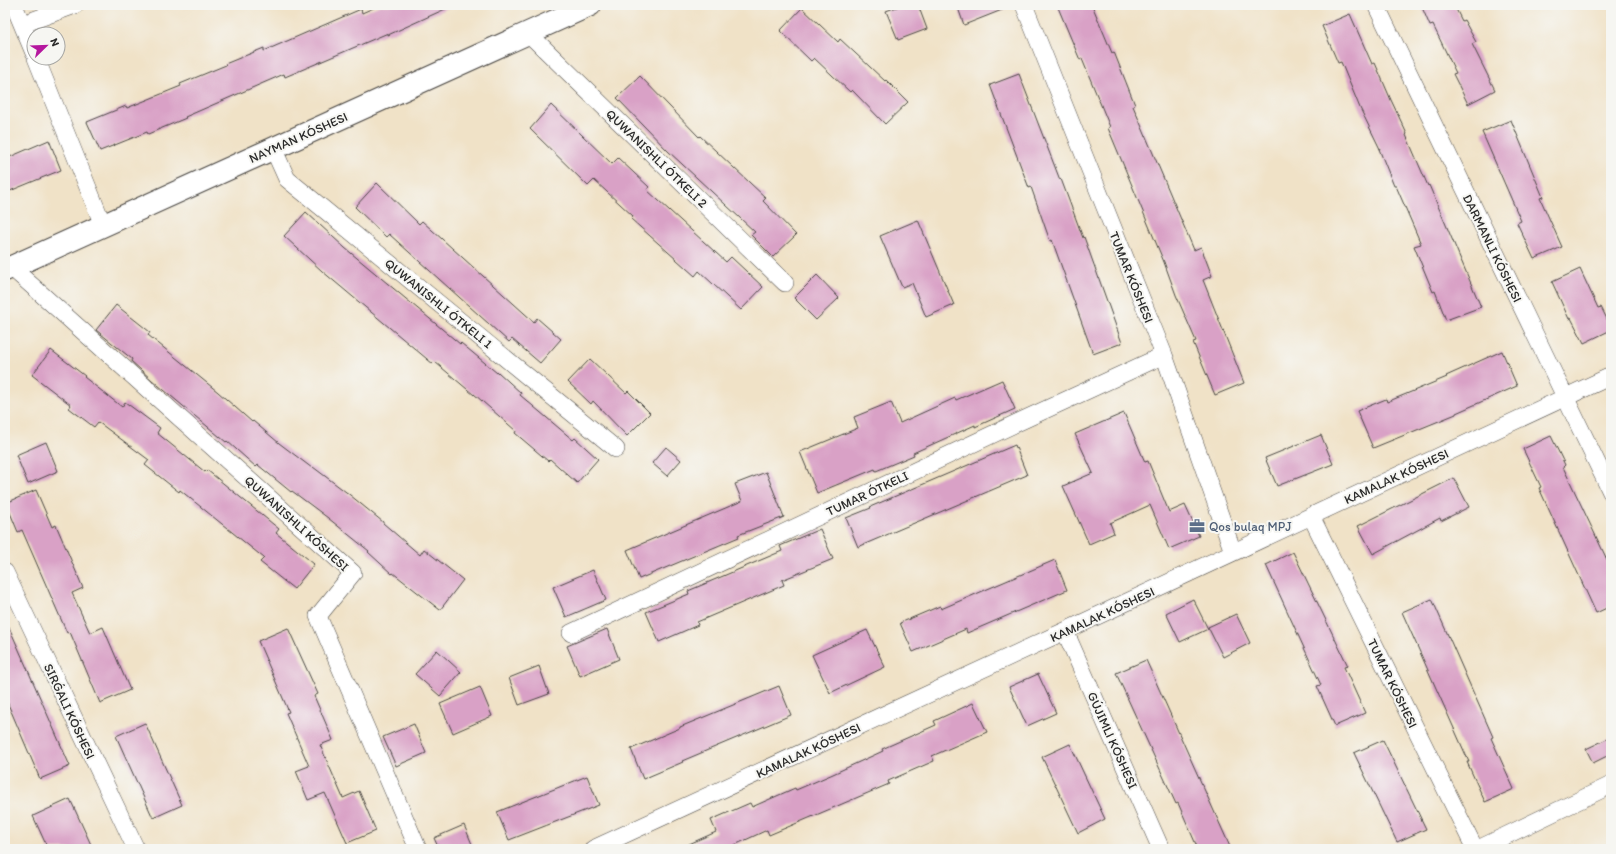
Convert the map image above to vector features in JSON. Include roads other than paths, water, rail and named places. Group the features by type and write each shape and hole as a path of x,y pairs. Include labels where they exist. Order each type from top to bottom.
{"main road":[{"name":"NAYMAN KÓSHESI","path":"8,269 590,5"}],"street":[{"path":"14,5 26,32"},
{"path":"23,24 75,5"},
{"name":"TUMAR KÓSHESI","path":"1024,5 1164,355 1233,552"},
{"path":"1376,5 1611,492"},
{"path":"528,33 785,283"},
{"path":"39,66 103,226"},
{"path":"273,148 287,179 616,449"},
{"path":"8,269 353,573 318,616 418,849"},
{"name":"TUMAR ÓTKELI","path":"571,633 1164,355"},
{"name":"KAMALAK KÓSHESI","path":"593,849 1611,376"},
{"name":"TUMAR KÓSHESI","path":"1311,516 1477,849"},
{"path":"5,572 136,849"},
{"name":"GÚJIMLI KÓSHESI","path":"1065,631 1161,849"},
{"path":"1477,849 1611,785"}],"place":[{"name":"Qos bulaq MPJ","path":"1197,526"}]}
